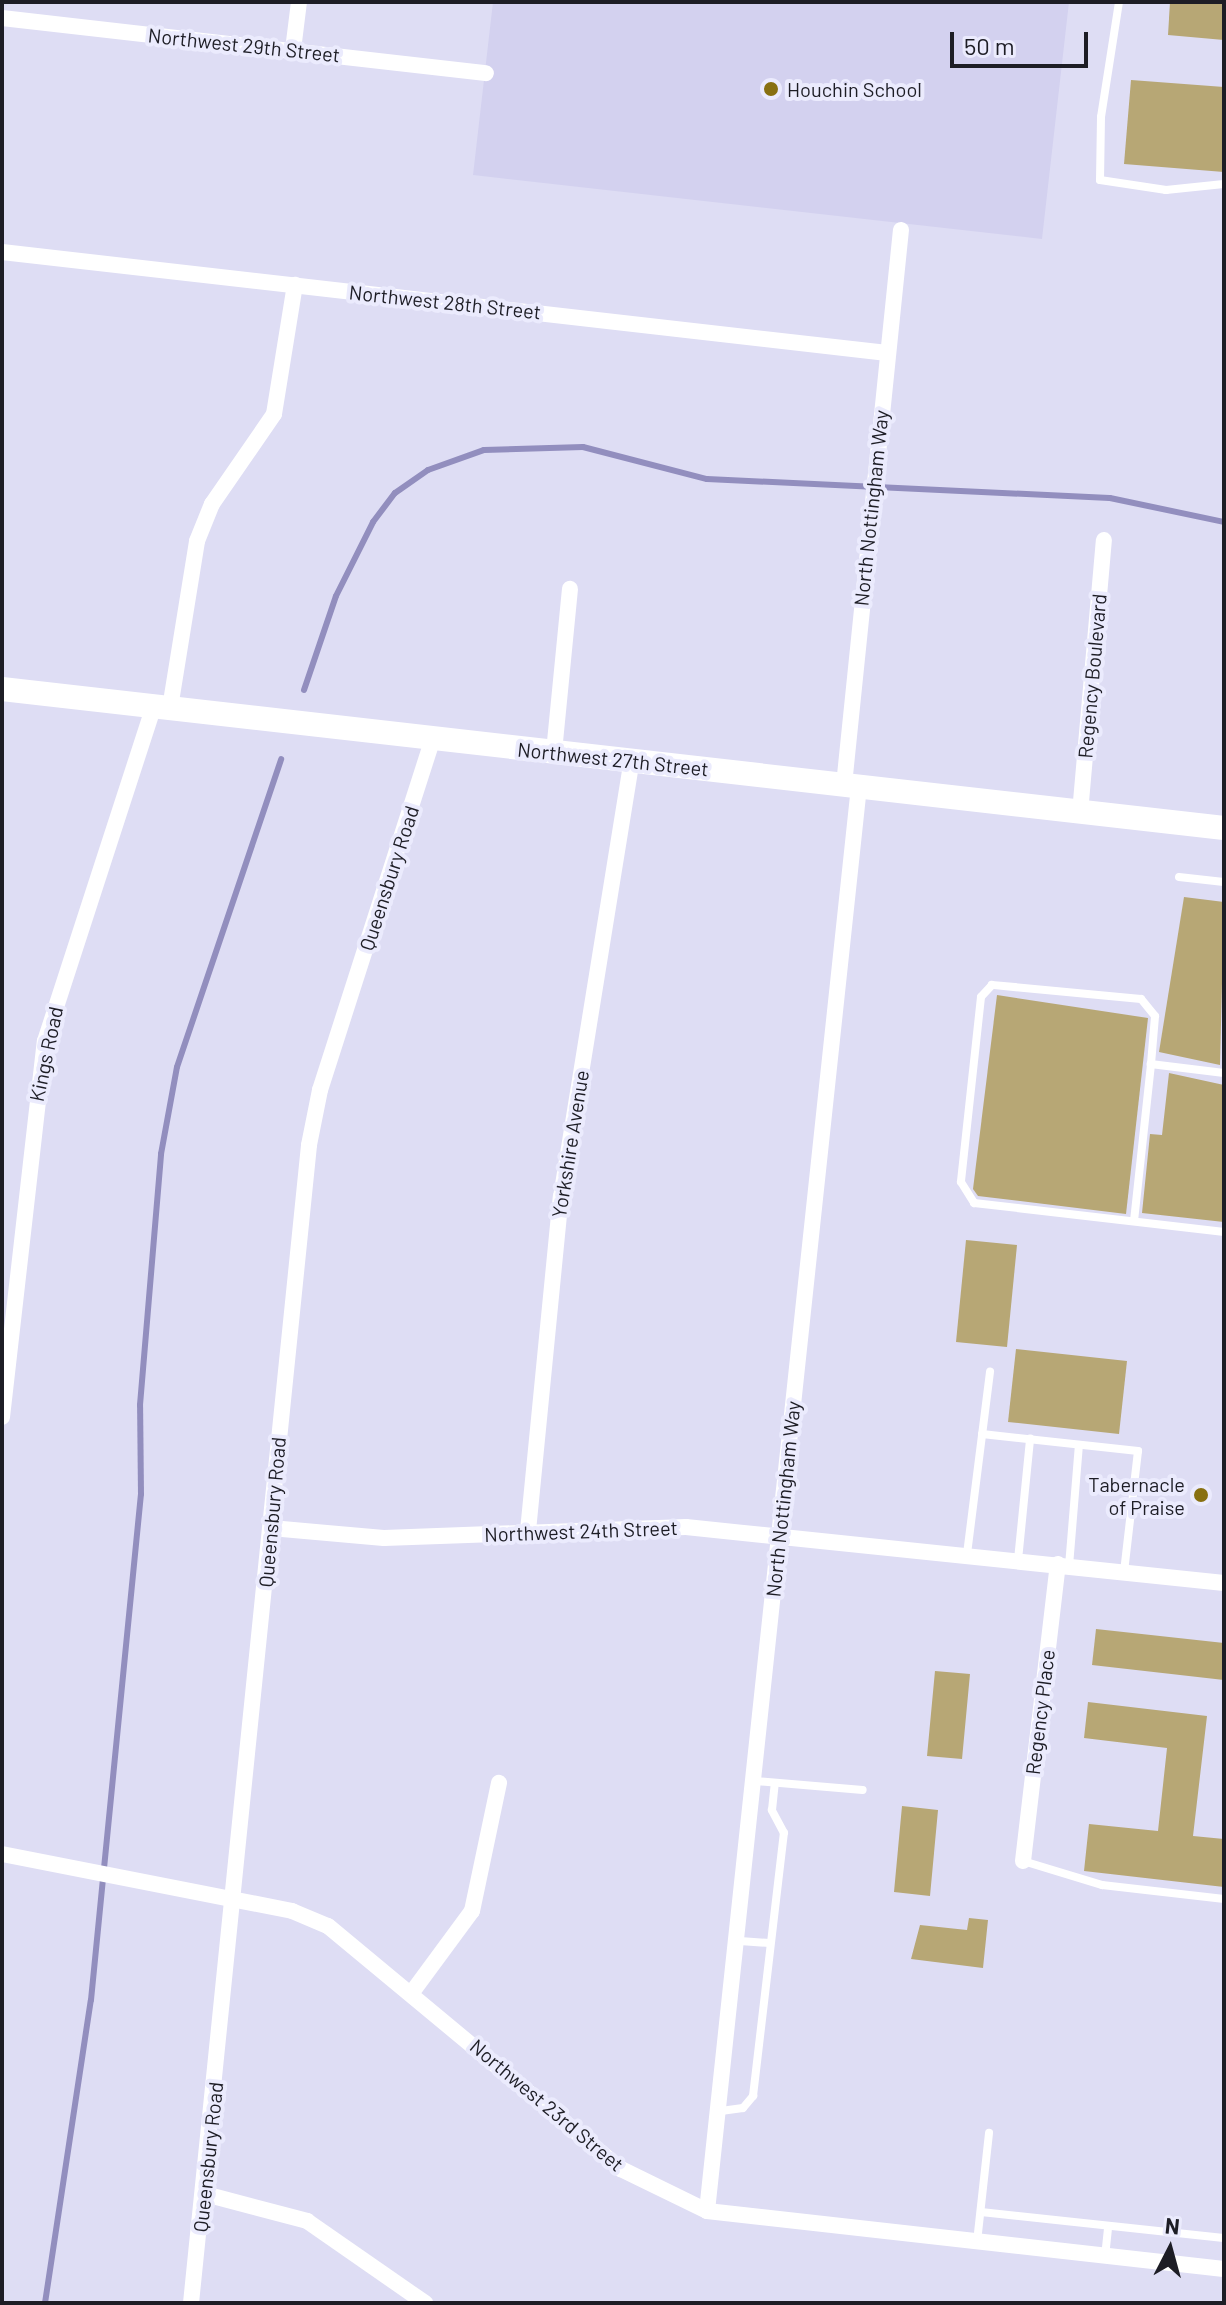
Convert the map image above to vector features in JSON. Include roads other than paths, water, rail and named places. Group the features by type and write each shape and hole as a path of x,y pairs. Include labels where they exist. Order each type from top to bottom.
{"main road":[{"name":"Northwest 27th Street","path":"2,689 1224,828"}],"street":[{"path":"293,50 299,2"},
{"name":"Northwest 29th Street","path":"2,18 486,73"},
{"name":"North Nottingham Way","path":"707,2211 721,2111 756,1781 852,786 870,509 901,230"},
{"name":"Northwest 28th Street","path":"2,252 887,353"},
{"name":"Kings Road","path":"2,1417 45,1041 162,707 197,541 212,504 274,414 295,285"},
{"name":"Regency Boulevard","path":"1080,813 1104,540"},
{"path":"554,752 570,589"},
{"name":"Queensbury Road","path":"191,2303 205,2194 313,1122 433,738"},
{"name":"Yorkshire Avenue","path":"528,1531 561,1197 632,760"},
{"name":"Northwest 24th Street","path":"271,1528 384,1538 646,1525 780,1535 1224,1583"},
{"name":"Regency Place","path":"1023,1861 1063,1565"},
{"path":"413,1991 472,1911 499,1783"},
{"name":"Northwest 23rd Street","path":"2,1854 235,1899 328,1926 413,1991 621,2169 707,2211 1224,2269"},
{"path":"205,2194 307,2221 425,2303"}],"lane":[{"path":"1119,2 1101,117 1100,180 1166,190 1224,184"},
{"path":"1179,877 1224,882"},
{"path":"1134,1221 1155,1016 1141,999 1000,984 984,989 962,1191 987,1205 1224,1232"},
{"path":"1151,1064 1224,1073"},
{"path":"967,1554 990,1371"},
{"path":"982,1434 1138,1451 1124,1572"},
{"path":"1018,1560 1030,1439"},
{"path":"1063,1565 1079,1445"},
{"path":"756,1781 863,1790"},
{"path":"721,2111 743,2108 753,2096 784,1833 772,1810 775,1783"},
{"path":"1023,1861 1102,1885 1224,1899"},
{"path":"740,1941 770,1943"},
{"path":"977,2243 989,2133"},
{"path":"981,2212 1224,2238"},
{"path":"1105,2257 1108,2226"}],"waterway":[{"path":"304,690 336,596 373,522 395,493 428,470 484,450 583,447 707,479 1110,498 1224,522"},
{"path":"45,2303 91,2000 141,1494 140,1405 161,1154 177,1067 281,759"}],"place":[{"name":"Houchin School","path":"771,89"},
{"name":"Tabernacle of Praise","path":"1201,1495"}]}
